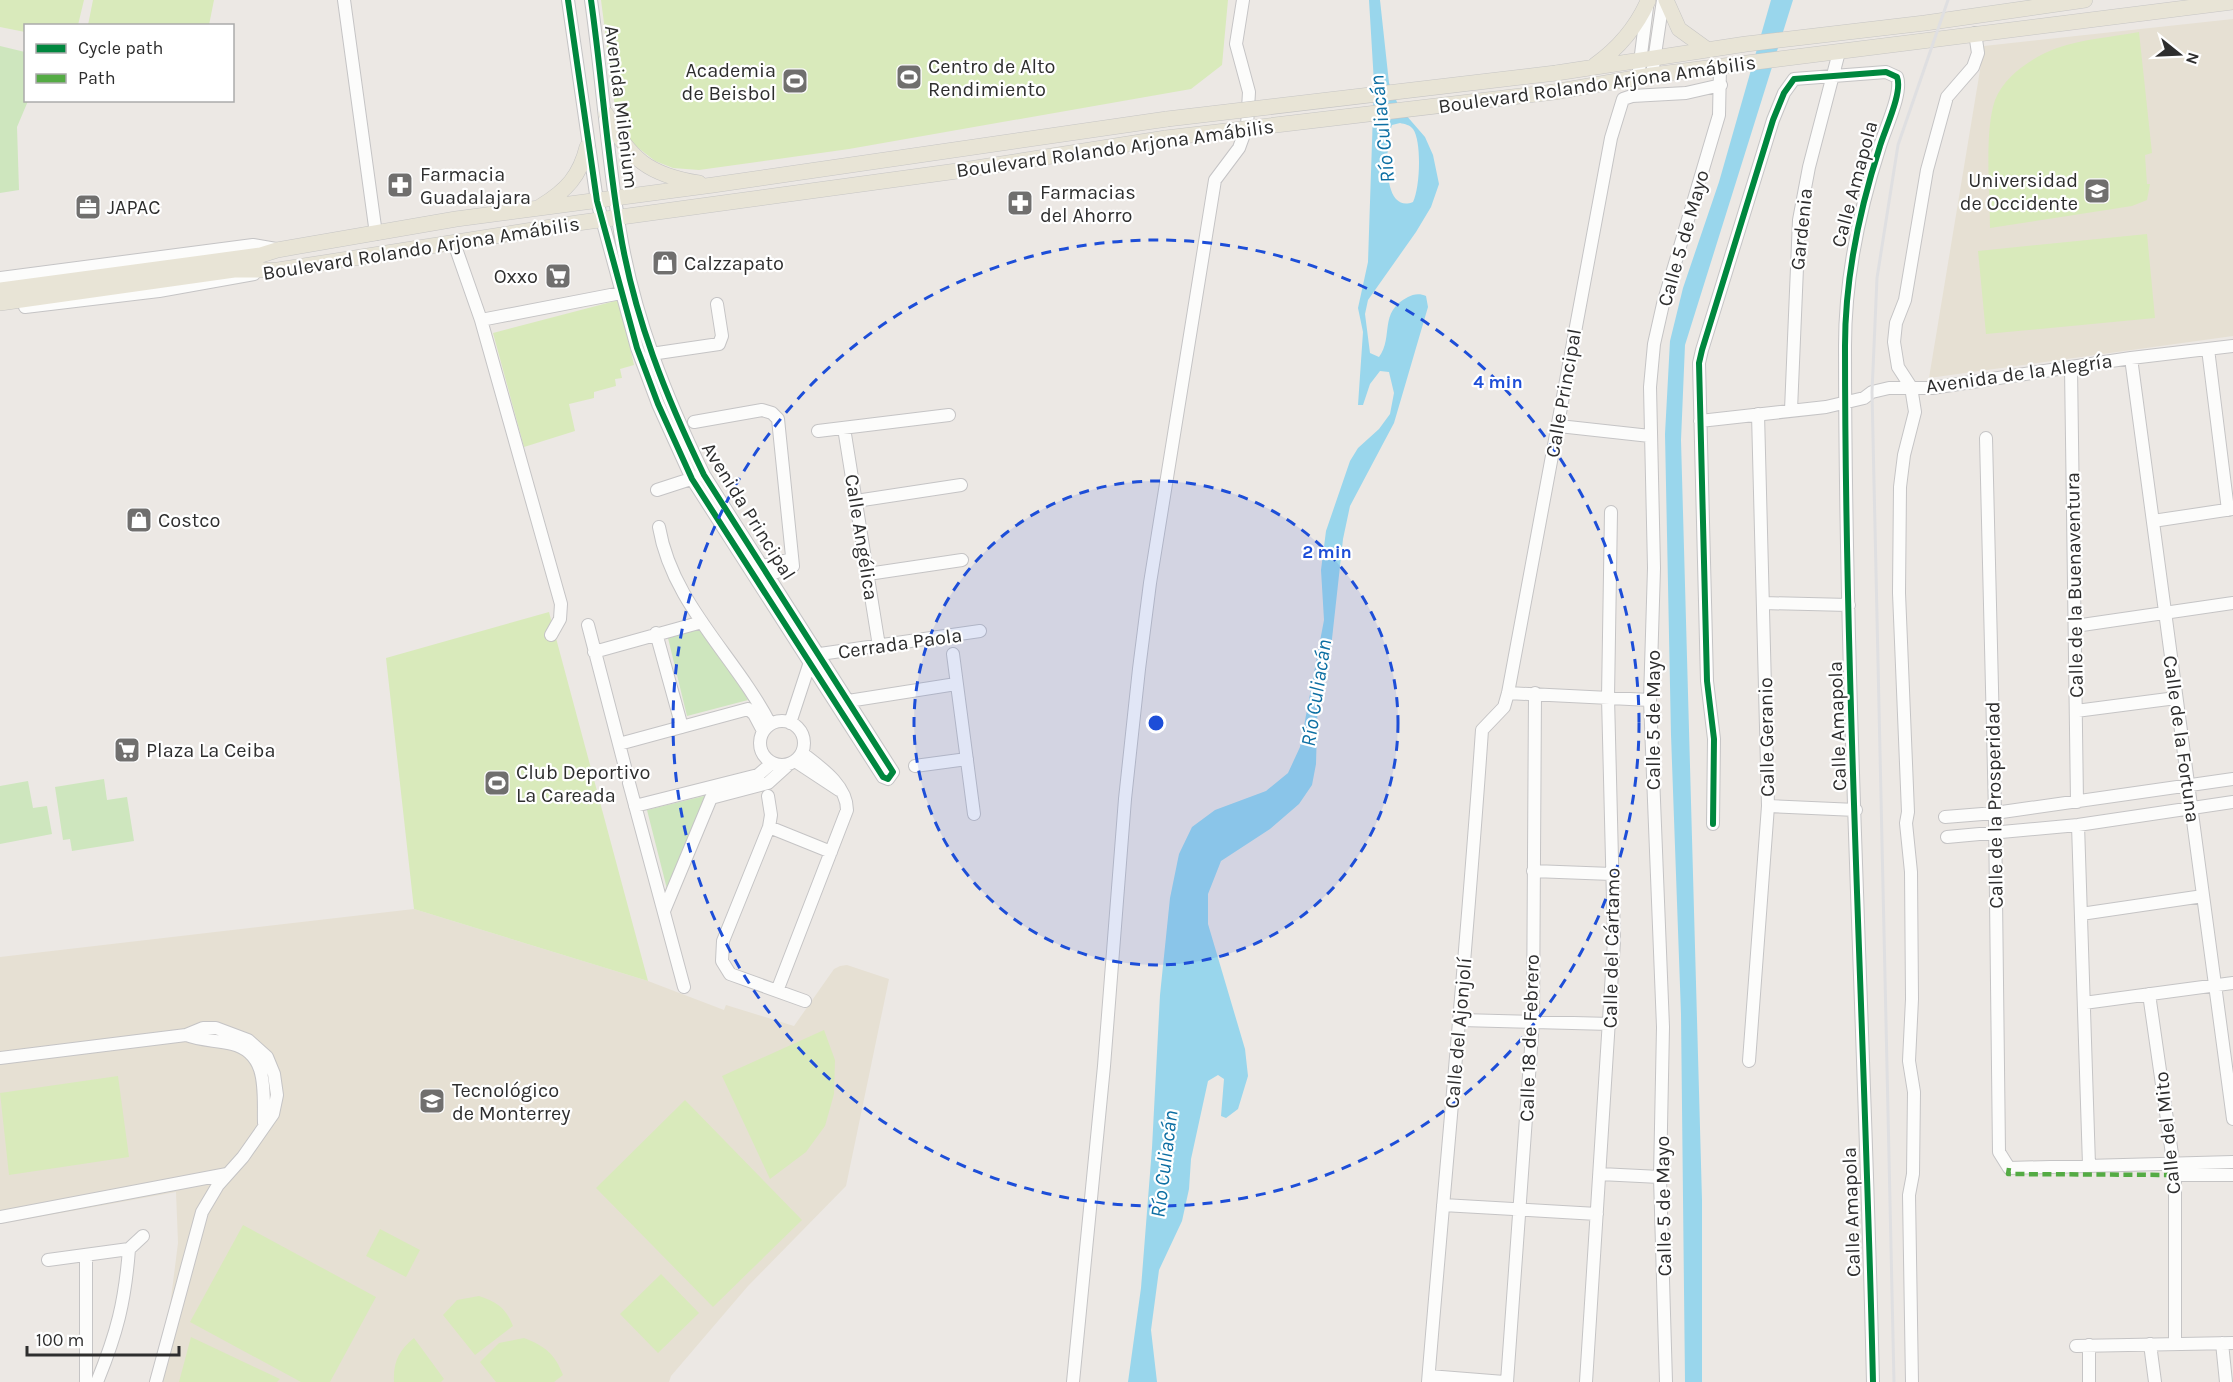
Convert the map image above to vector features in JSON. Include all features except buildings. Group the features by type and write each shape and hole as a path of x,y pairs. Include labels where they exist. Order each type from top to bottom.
{"main road":[{"path":"1591,68 1617,49 1656,0 1679,29 1708,50"},
{"name":"Boulevard Rolando Arjona Amábilis","path":"277,250 536,208 616,199 1167,119 1556,73 1647,57 1795,39 1994,6 2085,0"},
{"name":"Boulevard Rolando Arjona Amábilis","path":"278,270 611,219 957,171 1166,138 1554,92 1740,64 2233,2"},
{"path":"606,114 624,146 649,168 677,179 713,185"},
{"path":"536,208 573,181 582,166 587,147"},
{"path":"235,264 277,250"},
{"name":"Boulevard Rolando Arjona Amábilis","path":"49,291 235,264"},
{"path":"235,264 278,270"},
{"path":"0,290 49,291"},
{"path":"0,303 49,291"}],"street":[{"path":"344,0 376,234"},
{"name":"Avenida Milenium","path":"568,0 587,147 597,201 611,219"},
{"name":"Avenida Milenium","path":"591,0 616,199 611,219"},
{"path":"1073,1382 1104,1065 1125,799 1139,669 1150,583 1215,180 1239,148 1247,126 1249,92 1236,44 1243,0"},
{"path":"1645,77 1656,0"},
{"path":"1912,1382 1909,1195 1913,1174 1914,1092 1910,1060 1911,872 1906,823 1908,812 1899,593 1900,487 1904,455 1915,412 1911,387 1898,367 1894,342 1896,323 1905,300 1927,170 1947,97 1973,67 1978,53 1976,33"},
{"name":"Gardenia","path":"1791,410 1799,220 1809,166 1839,51"},
{"name":"Calle 5 de Mayo","path":"1666,1382 1660,1177 1663,1027 1650,700 1654,568 1650,387 1656,334 1719,115 1720,67"},
{"name":"Calle Amapola","path":"1834,77 1886,72 1897,77 1898,90 1870,179 1851,261 1845,344 1849,605 1873,1382"},
{"path":"1713,824 1714,739 1707,681 1699,363 1773,120 1784,93 1794,79 1834,77"},
{"name":"Calle Principal","path":"1508,693 1537,527 1559,426 1611,138 1620,103 1626,98 1686,93 1721,85"},
{"name":"Avenida Principal","path":"611,219 621,293 658,404 698,477 886,771"},
{"name":"Avenida Principal","path":"611,219 651,354 698,477 765,571 815,658"},
{"path":"454,243 481,320 561,604 561,618 551,635"},
{"name":"Boulevard Rolando Arjona Amábilis","path":"0,278 253,245 277,250"},
{"name":"Boulevard Rolando Arjona Amábilis","path":"0,309 159,291 278,270"},
{"path":"481,320 621,293"},
{"path":"651,354 719,344 722,336 717,304"},
{"name":"Avenida de la Alegría","path":"1700,421 1847,403 1889,387 1932,388 2131,358 2233,346"},
{"path":"2153,521 2231,510 2208,349"},
{"name":"Calle de la Fortuna","path":"2131,358 2215,985 2230,1066 2233,1119"},
{"name":"Calle de la Buenaventura","path":"2071,367 2077,802"},
{"path":"694,422 762,410 775,415 778,423 791,563 765,571"},
{"name":"Calle Geranio","path":"1749,1060 1768,806 1758,414"},
{"path":"818,431 949,415"},
{"path":"1559,426 1650,436"},
{"name":"Calle Angélica","path":"844,428 879,646"},
{"name":"Calle de la Prosperidad","path":"1986,438 1996,834 1997,1146 2001,1158 2009,1168 2089,1165"},
{"path":"657,490 698,477"},
{"path":"856,501 961,485"},
{"name":"Calle del Cártamo","path":"1587,1382 1611,1024 1614,941 1608,697 1611,512"},
{"path":"659,527 664,553 676,580 767,728"},
{"path":"868,574 962,560"},
{"path":"1763,603 1849,605"},
{"path":"2075,626 2233,603"},
{"path":"594,652 702,622"},
{"path":"588,625 625,766"},
{"name":"Cerrada Paola","path":"815,658 980,631"},
{"path":"656,633 682,727"},
{"path":"953,654 974,814"},
{"path":"790,723 815,658"},
{"path":"843,702 956,684"},
{"path":"1508,693 1650,700"},
{"name":"Calle del Ajonjolí","path":"1429,1379 1461,1020 1482,730 1504,707 1508,693"},
{"name":"Calle 18 de Febrero","path":"1506,1382 1533,1020 1535,693"},
{"path":"2076,711 2176,698"},
{"path":"619,744 752,705"},
{"path":"635,806 768,783 795,759 801,733 790,723 783,721 767,728 760,738 762,753 772,764"},
{"path":"664,911 710,793 758,775 772,764 795,759 840,790 846,797 847,810 777,991"},
{"path":"915,766 968,759"},
{"path":"1945,817 1995,813 2233,779"},
{"path":"629,783 684,987"},
{"path":"768,796 771,815 769,827 723,941 722,961 730,974 805,1001"},
{"path":"1947,837 2078,825 2233,802"},
{"path":"1768,806 1856,810"},
{"path":"2078,825 2089,1165 2174,1169 2233,1175"},
{"path":"769,827 831,852"},
{"path":"1533,871 1612,874"},
{"path":"2081,914 2203,896"},
{"path":"2084,1002 2233,983"},
{"name":"Calle del Mito","path":"2149,994 2174,1169 2175,1344"},
{"path":"1461,1020 1533,1020 1611,1024"},
{"path":"0,1058 186,1035 203,1041 236,1045 254,1057 265,1086 264,1123 254,1142 209,1198 197,1225 156,1382"},
{"path":"2174,1169 2233,1162"},
{"path":"0,1217 228,1173"},
{"path":"1600,1174 1660,1177"},
{"path":"1443,1205 1597,1214"},
{"path":"48,1260 129,1249 143,1236"},
{"path":"97,1382 117,1332 122,1311 129,1249"},
{"path":"86,1256 86,1382"},
{"path":"2089,1382 2082,1345 2227,1343 2226,1382"},
{"path":"2150,1344 2156,1382"},
{"path":"1429,1379 1506,1382"}],"shaded area":[{"name":"Universidad de Occidente","path":"2233,19 2233,336 1929,378 1984,46"},
{"name":"Tecnológico de Monterrey","path":"414,909 648,981 724,1010 726,1005 794,1026 834,969 840,966 847,965 889,979 846,1186 748,1286 671,1376 669,1382 149,1382 168,1322 178,1243 176,1192 0,1224 0,957"}],"green space":[{"path":"0,0 84,0 78,24 24,24 24,32 0,27"},
{"path":"93,0 214,0 209,24 88,24"},
{"name":"Centro de Alto Rendimiento","path":"601,0 1228,0 1222,65 1191,89 849,149 699,170 673,168 655,161 632,143 616,116"},
{"path":"2139,32 2152,153 2145,155 2147,184 2150,184 2147,200 2132,206 1990,228 1988,163 1990,128 1995,100 2006,83 2029,62 2057,48 2087,40"},
{"path":"0,46 24,52 24,102 28,102 17,127 19,190 0,193"},
{"path":"2147,234 2155,318 1986,334 1978,251"},
{"path":"619,300 634,365 620,369 622,378 615,379 616,386 594,392 594,398 569,404 575,431 524,447 493,333"},
{"name":"Club Deportivo La Careada","path":"549,612 648,981 414,909 386,658"},
{"path":"703,624 748,700 687,716 667,634"},
{"path":"104,779 107,800 127,797 134,841 72,851 70,839 63,840 55,787"},
{"path":"28,781 33,808 47,806 52,834 0,844 0,786"},
{"path":"708,795 667,889 647,810"},
{"path":"824,1030 835,1060 834,1094 825,1126 806,1152 770,1179 722,1076"},
{"path":"118,1076 129,1157 9,1175 0,1093"},
{"path":"685,1100 802,1220 713,1307 596,1188"},
{"path":"243,1225 376,1297 330,1382 301,1382 190,1322"},
{"path":"380,1229 420,1250 406,1277 366,1256"},
{"path":"661,1274 699,1313 658,1353 620,1314"},
{"path":"479,1296 500,1306 513,1326 475,1355 443,1315 457,1300"},
{"path":"191,1337 280,1379 277,1382 179,1382"},
{"path":"414,1338 444,1379 441,1382 394,1382 398,1357 404,1347"},
{"path":"524,1338 538,1344 548,1352 563,1375 554,1382 496,1382 480,1362 499,1343"}],"water":[{"name":"Río Culiacán","path":"1369,0 1380,0 1389,83 1399,107 1425,137 1433,155 1439,184 1431,207 1416,232 1368,300 1365,314 1370,353 1379,357 1386,341 1390,317 1399,303 1412,295 1421,294 1426,296 1428,307 1394,423 1350,506 1343,539 1330,657 1318,691 1316,764 1312,785 1299,804 1270,829 1221,861 1208,894 1208,924 1245,1049 1248,1076 1238,1109 1226,1118 1221,1116 1224,1079 1218,1075 1208,1081 1191,1159 1189,1189 1182,1221 1159,1270 1151,1330 1157,1382 1128,1382 1141,1288 1152,1148 1160,995 1170,898 1179,854 1192,827 1215,810 1266,791 1288,773 1300,747 1324,620 1321,570 1326,531 1350,461 1358,448 1379,429 1390,414 1394,393 1389,372 1380,371 1370,384 1363,405 1358,405 1363,332 1358,308 1368,262 1374,83","holes":["1400,123 1412,128 1418,144 1419,165 1413,202 1402,203 1395,198 1390,188 1388,146 1392,125"]},
{"path":"1771,0 1793,0 1685,345 1681,440 1702,1200 1702,1382 1685,1382 1681,1014 1671,735 1665,434 1670,341 1683,288 1719,182"}],"railway":[{"path":"1894,1382 1872,392 1877,278 1898,145 1948,0"}],"marked path":[{"path":"2009,1168 2008,1174 2175,1175"}],"cycle path":[{"path":"568,0 597,201 637,348 658,404 692,479 883,777 888,779 893,772 704,475 664,386 643,325 626,263 612,174 591,0"},
{"path":"1713,824 1714,739 1707,681 1699,363 1773,120 1784,93 1794,79 1886,72 1897,77 1898,92 1872,170 1860,220 1848,295 1845,346 1848,605 1873,1382"}],"place":[{"name":"Centro de Alto Rendimiento","path":"909,77"},
{"name":"Academia de Beisbol","path":"795,81"},
{"name":"Farmacia Guadalajara","path":"400,185"},
{"name":"Universidad de Occidente","path":"2097,191"},
{"name":"Farmacias del Ahorro","path":"1020,203"},
{"name":"JAPAC","path":"88,207"},
{"name":"Calzzapato","path":"665,263"},
{"name":"Oxxo","path":"558,276"},
{"name":"Costco","path":"139,520"},
{"name":"Plaza La Ceiba","path":"127,750"},
{"name":"Club Deportivo La Careada","path":"497,783"},
{"name":"Tecnológico de Monterrey","path":"432,1101"}]}
